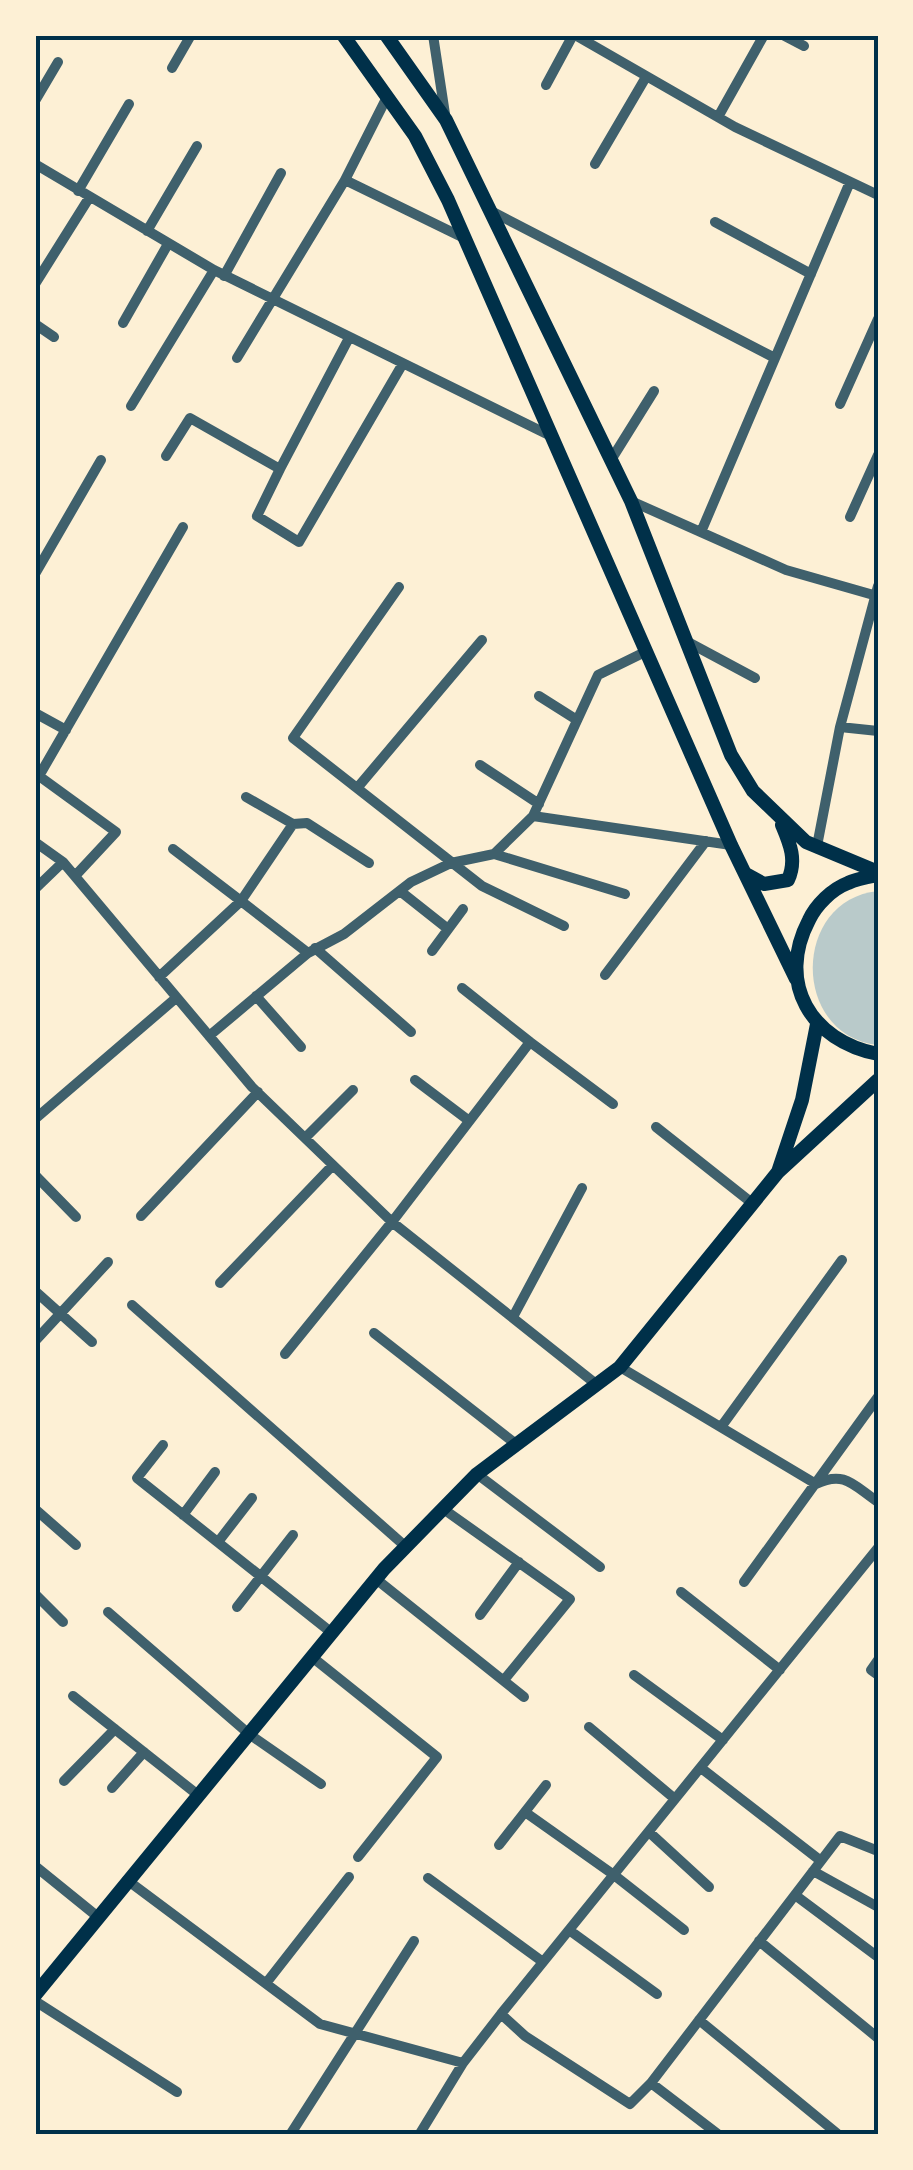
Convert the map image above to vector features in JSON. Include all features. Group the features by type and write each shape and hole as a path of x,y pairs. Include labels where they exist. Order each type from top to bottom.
{"main road":[{"path":"342,35 415,136 465,238 804,1003 817,1024 844,1044 878,1054"},
{"path":"386,35 446,120 631,501 730,756 753,791 806,842 878,874"},
{"path":"745,873 764,884 788,880 793,869 792,850 780,820"},
{"path":"796,978 798,941 816,907 845,884 878,874"},
{"path":"778,1172 802,1100 817,1024"},
{"path":"35,1998 127,1880 405,1546 477,1474 620,1367 778,1172 878,1080"}],"street":[{"path":"172,68 191,35"},
{"path":"433,35 446,120"},
{"path":"546,84 574,35 718,117 878,196"},
{"path":"718,117 764,35"},
{"path":"784,35 804,46"},
{"path":"35,100 58,62"},
{"path":"595,164 646,77"},
{"path":"237,358 345,180 387,97"},
{"path":"78,191 128,104"},
{"path":"147,231 197,146"},
{"path":"35,164 219,273 552,436"},
{"path":"132,406 280,173"},
{"path":"345,180 465,238"},
{"path":"701,532 850,182"},
{"path":"35,284 89,198"},
{"path":"490,211 775,358"},
{"path":"715,222 811,274"},
{"path":"122,322 168,244"},
{"path":"840,404 878,319"},
{"path":"35,324 54,337"},
{"path":"349,338 257,516 299,542 402,365"},
{"path":"611,460 654,391"},
{"path":"166,456 190,418 280,469"},
{"path":"850,518 878,455"},
{"path":"35,574 101,460"},
{"path":"631,501 786,570 876,593 840,726 817,846"},
{"path":"75,876 116,832 39,776 183,527"},
{"path":"399,587 293,738 482,886 564,926"},
{"path":"358,787 482,640"},
{"path":"686,641 755,678"},
{"path":"494,854 533,816 598,674 647,650"},
{"path":"539,696 577,720"},
{"path":"35,713 66,730"},
{"path":"840,726 878,731"},
{"path":"480,765 539,804"},
{"path":"246,797 293,824 306,823 369,863"},
{"path":"533,816 731,845"},
{"path":"159,978 241,900 293,824"},
{"path":"606,975 706,841"},
{"path":"35,842 63,862 208,1036 333,1166 392,1222 596,1384"},
{"path":"173,850 312,950 410,1032"},
{"path":"208,1036 312,950 344,934 400,891 451,863 494,854 625,894"},
{"path":"35,890 63,862"},
{"path":"400,891 448,929"},
{"path":"432,951 463,909"},
{"path":"462,988 613,1104"},
{"path":"256,996 301,1046"},
{"path":"35,1120 176,998"},
{"path":"285,1354 530,1042"},
{"path":"415,1080 468,1120"},
{"path":"305,1138 353,1090"},
{"path":"141,1216 258,1092"},
{"path":"656,1127 752,1204"},
{"path":"220,1282 333,1166"},
{"path":"35,1175 76,1217"},
{"path":"514,1317 582,1188"},
{"path":"721,1427 842,1260"},
{"path":"35,1341 108,1262"},
{"path":"35,1291 92,1342"},
{"path":"132,1305 405,1546"},
{"path":"374,1333 516,1444"},
{"path":"620,1367 816,1484"},
{"path":"744,1582 878,1397"},
{"path":"164,1445 137,1478 332,1633"},
{"path":"184,1515 215,1472"},
{"path":"477,1474 600,1567"},
{"path":"816,1484 832,1476 844,1478 878,1502"},
{"path":"218,1542 252,1498"},
{"path":"35,1508 76,1544"},
{"path":"442,1508 570,1600 504,1680"},
{"path":"237,1607 293,1535"},
{"path":"419,2135 463,2063 878,1548"},
{"path":"480,1615 519,1562"},
{"path":"376,1579 524,1697"},
{"path":"681,1592 780,1670"},
{"path":"35,1594 63,1622"},
{"path":"108,1612 249,1734 321,1784"},
{"path":"312,1657 437,1758 358,1857"},
{"path":"878,1660 871,1670 878,1674"},
{"path":"634,1676 723,1740"},
{"path":"73,1696 198,1795"},
{"path":"588,1727 675,1799"},
{"path":"64,1781 116,1730"},
{"path":"112,1788 144,1752"},
{"path":"701,1768 821,1860"},
{"path":"499,1845 546,1785"},
{"path":"525,1812 614,1874 684,1930"},
{"path":"649,1832 709,1888"},
{"path":"502,2014 525,2036 630,2104 651,2083 840,1836 878,1851"},
{"path":"35,1866 98,1917"},
{"path":"812,1871 878,1907"},
{"path":"267,1982 349,1877"},
{"path":"428,1878 543,1962"},
{"path":"127,1880 320,2024 463,2063"},
{"path":"795,1895 878,1957"},
{"path":"570,1930 656,1994"},
{"path":"759,1941 878,2038"},
{"path":"290,2135 414,1942"},
{"path":"35,1998 178,2092"},
{"path":"699,2020 839,2135"},
{"path":"651,2083 702,2130 719,2135"}],"shaded area":[{"path":"878,891 878,1045 849,1036 829,1018 817,995 813,968 817,941 829,918 849,900"}]}
